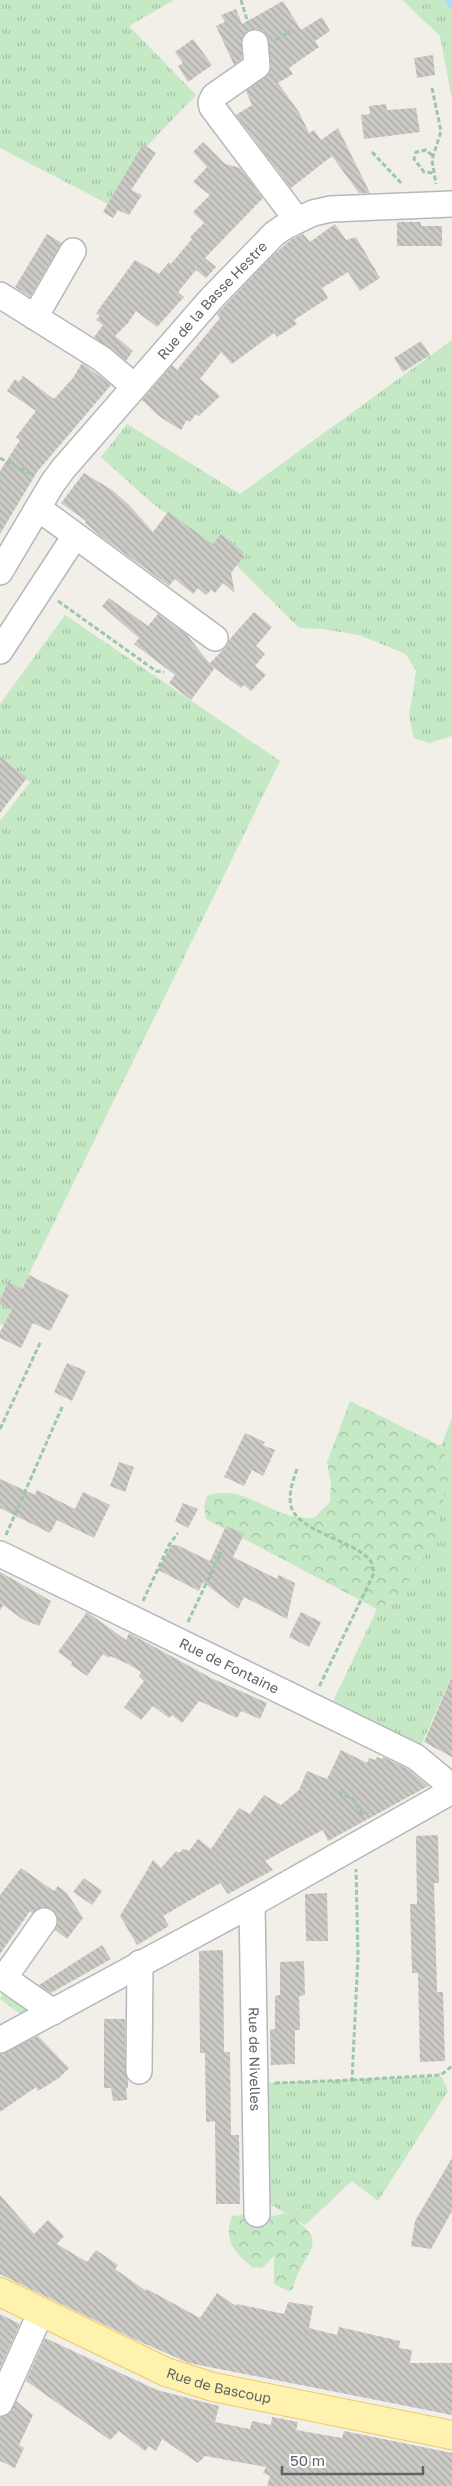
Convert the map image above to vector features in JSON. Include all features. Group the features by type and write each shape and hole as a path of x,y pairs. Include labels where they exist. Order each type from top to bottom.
{"main road":[{"name":"Rue de Bascoup","path":"0,2292 166,2372 213,2387 452,2435"}],"street":[{"path":"254,43 257,66 214,96 211,102 212,107 297,220"},
{"name":"Rue de la Basse Hestre","path":"0,572 52,484 134,386 236,273 274,234 297,220 331,209 445,205"},
{"path":"35,317 73,251"},
{"path":"0,295 102,359 134,386"},
{"path":"38,508 215,638"},
{"path":"0,651 75,536"},
{"name":"Rue de Fontaine","path":"2,1548 134,1620 416,1757 452,1789"},
{"path":"0,2040 252,1904 452,1789"},
{"name":"Rue de Nivelles","path":"252,1904 256,2214"},
{"path":"44,1921 4,1978 53,2012"},
{"path":"139,2071 140,1963"},
{"path":"0,2403 41,2312"}],"path":[{"path":"432,88 441,131 433,156 433,173 440,197 445,205"},
{"path":"433,156 426,150 416,152 414,159 424,172 433,173"},
{"path":"372,152 406,189 411,198 410,206"},
{"path":"0,458 52,484"},
{"path":"41,588 156,671 164,672"},
{"path":"0,1429 41,1341"},
{"path":"2,1548 63,1405"},
{"path":"297,1469 290,1494 291,1509 305,1524 370,1559 374,1573 310,1705"},
{"path":"134,1620 169,1544 178,1533"},
{"path":"178,1641 196,1608 221,1552"},
{"path":"338,1792 356,1803 364,1841 352,2080"},
{"path":"254,2084 441,2075 452,2066"}],"green space":[{"path":"0,0 174,0 129,26 196,95 148,145 108,204 0,148"},
{"path":"402,0 452,0 452,100 440,36"},
{"path":"452,340 452,736 429,743 414,738 409,716 416,671 406,654 359,635 322,629 299,628 235,564 151,502 101,457 127,424 240,494"},
{"path":"65,615 280,761 4,1325 0,1324 0,821 30,782 0,759 0,704"},
{"path":"350,1401 441,1446 450,1468 435,1539 398,1599 377,1609 206,1519 204,1506 207,1496 229,1493 249,1498 291,1516 314,1518 330,1502 331,1484 327,1462"},
{"path":"452,1418 452,1675 416,1757 327,1714 377,1609 398,1599 450,1468 441,1446"},
{"path":"5,1988 34,2005 20,2014 0,1999"},
{"path":"441,2076 448,2091 378,2201 352,2181 305,2225 265,2201 265,2083"},
{"path":"285,2213 309,2232 312,2240 312,2248 297,2276 293,2289 288,2291 274,2284 274,2256 262,2268 252,2267 235,2250 229,2232 232,2216 257,2214 273,2216"}],"building":[{"path":"283,1 301,30 322,17 330,31 315,41 319,47 289,68 293,74 278,83 299,112 309,133 314,130 321,140 338,128 370,193 359,193 332,156 291,188 236,115 252,105 246,91 270,72 269,42 267,35 262,30 254,29 247,31 242,37 242,59 234,65 216,26 225,22 221,15 236,9 242,24"},
{"path":"193,39 212,65 188,82 178,66 183,63 175,52"},
{"path":"433,55 435,75 417,78 414,58"},
{"path":"386,104 387,110 416,108 420,132 364,139 361,115 370,114 369,106"},
{"path":"203,142 225,164 240,168 263,198 205,258 216,267 206,278 196,270 178,292 184,297 157,327 136,311 128,323 115,336 133,351 126,361 94,337 103,325 96,320 100,316 96,313 135,260 159,274 169,262 171,264 192,239 190,237 204,223 193,212 210,195 193,182 207,167 193,152"},
{"path":"143,144 156,153 131,190 142,195 129,215 118,210 113,218 103,212"},
{"path":"397,222 421,222 421,226 442,226 442,246 397,246"},
{"path":"335,224 346,240 356,237 380,278 360,291 348,272 322,288 328,298 294,320 297,324 277,337 274,333 232,364 221,352 200,379 220,396 199,416 196,414 190,422 187,420 181,430 160,417 142,400 172,365 177,370 220,318 217,314 272,256 292,239 303,234 310,242"},
{"path":"47,234 62,243 30,297 15,287"},
{"path":"421,341 430,355 403,372 394,358"},
{"path":"82,363 111,385 37,472 0,534 0,471 20,440 16,437 36,411 7,391 15,379 19,382 23,376 54,399 73,378"},
{"path":"84,473 112,490 129,505 153,532 168,512 213,544 221,534 243,552 243,557 231,573 235,593 223,583 215,593 211,590 206,595 198,588 193,594 175,579 169,586 102,537 85,523 86,521 61,503"},
{"path":"109,598 148,626 158,614 187,635 214,669 191,700 169,683 175,675 134,644 139,638 102,606"},
{"path":"254,612 272,627 256,646 265,654 255,666 266,675 251,691 244,685 241,688 209,664 226,647 229,640"},
{"path":"0,757 27,778 0,813"},
{"path":"29,1275 69,1295 50,1331 33,1323 21,1348 0,1338 0,1332 12,1309 0,1304 0,1300 8,1282 22,1289"},
{"path":"67,1363 86,1371 72,1401 54,1392"},
{"path":"245,1433 265,1442 263,1445 275,1450 263,1476 252,1470 244,1486 224,1477"},
{"path":"119,1462 134,1467 125,1492 110,1486"},
{"path":"0,1479 35,1495 37,1490 75,1509 83,1492 110,1505 94,1538 57,1520 50,1533 0,1508"},
{"path":"183,1503 198,1509 188,1528 175,1521"},
{"path":"226,1526 244,1534 233,1557 277,1579 279,1575 295,1583 287,1619 244,1597 238,1609 203,1582 199,1591 158,1570 171,1545 177,1545 210,1561"},
{"path":"0,1572 51,1601 39,1626 22,1619 3,1605 0,1611"},
{"path":"87,1612 126,1640 129,1633 211,1678 267,1703 260,1719 241,1711 237,1718 199,1701 182,1723 172,1715 169,1718 153,1706 141,1720 124,1707 144,1681 139,1676 141,1672 128,1664 103,1654 87,1676 71,1665 72,1662 58,1652"},
{"path":"301,1612 321,1622 309,1647 289,1637"},
{"path":"452,1676 452,1757 424,1742"},
{"path":"341,1750 367,1763 369,1758 375,1760 377,1757 382,1759 383,1757 408,1769 428,1786 328,1841 323,1830 292,1846 265,1861 273,1870 228,1894 220,1883 163,1916 169,1926 137,1945 120,1916 153,1860 161,1868 176,1851 179,1853 183,1849 189,1851 198,1839 211,1849 239,1808 250,1814 264,1795 281,1805 299,1790 307,1771 327,1779"},
{"path":"438,1835 439,1883 434,1883 437,1992 443,1992 445,2061 420,2062 418,1973 412,1973 410,1904 417,1904 416,1836"},
{"path":"21,1868 54,1891 58,1886 67,1893 83,1918 67,1939 55,1930 58,1922 53,1910 45,1907 32,1913 30,1911 0,1954 0,1895"},
{"path":"84,1878 102,1891 92,1905 73,1892"},
{"path":"327,1893 328,1941 306,1941 305,1894"},
{"path":"102,1945 111,1959 51,1993 39,1985"},
{"path":"223,1950 224,2052 230,2052 231,2135 239,2135 240,2204 216,2204 215,2121 206,2122 205,2053 200,2053 199,1951"},
{"path":"304,1961 305,1995 299,1996 300,2030 295,2030 295,2064 271,2065 270,2030 275,2029 275,1996 280,1995 280,1962"},
{"path":"104,2019 125,2019 127,2100 113,2101 111,2088 104,2088"},
{"path":"38,2036 69,2068 59,2078 38,2091 36,2087 0,2112 0,2054"},
{"path":"452,2158 452,2211 431,2249 411,2246 415,2221"},
{"path":"0,2195 34,2234 48,2220 64,2236 57,2244 87,2262 96,2250 118,2265 115,2269 146,2291 147,2289 200,2318 217,2293 236,2306 237,2304 284,2314 288,2302 313,2306 309,2328 337,2335 339,2327 400,2341 399,2348 412,2350 410,2363 452,2363 452,2415 189,2363 136,2340 28,2288 0,2274"},
{"path":"0,2314 20,2324 0,2368"},
{"path":"45,2338 157,2390 219,2406 215,2422 250,2429 252,2421 271,2425 272,2417 298,2422 296,2430 342,2438 344,2431 452,2453 452,2486 267,2486 270,2476 263,2473 266,2467 205,2456 198,2463 162,2439 156,2451 149,2446 145,2451 119,2431 110,2440 26,2381"},
{"path":"16,2401 33,2415 19,2445 24,2448 15,2468 0,2461 0,2417 9,2414"}],"waterway":[{"path":"448,0 452,6"}]}
